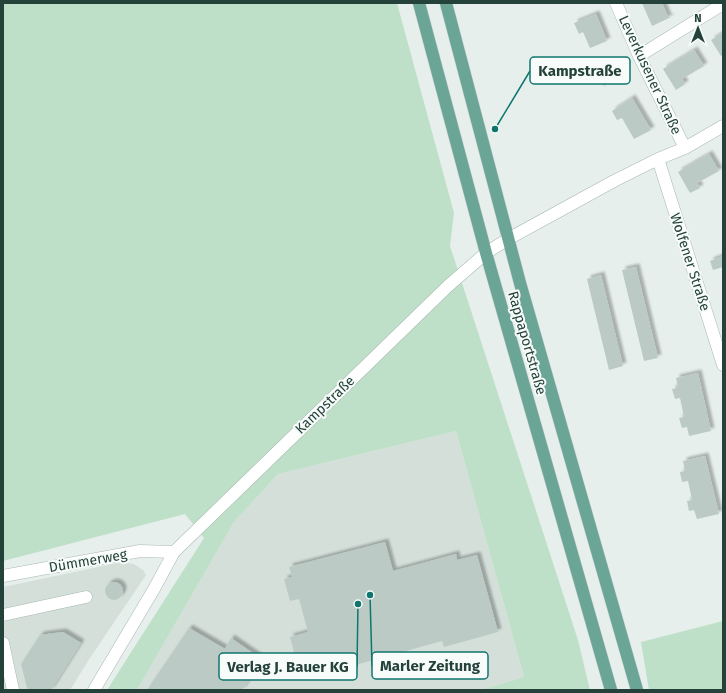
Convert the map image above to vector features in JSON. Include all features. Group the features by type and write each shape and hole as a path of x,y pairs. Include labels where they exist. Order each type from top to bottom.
{"main road":[{"name":"Rappaportstraße","path":"419,3 486,253 611,690"},
{"name":"Rappaportstraße","path":"446,3 508,239 637,690"}],"street":[{"name":"Leverkusener Straße","path":"616,3 639,56 685,148"},
{"path":"639,56 723,4"},
{"name":"Kampstraße","path":"94,690 154,589 174,552 441,292 486,253 508,239 658,158 685,148 723,126"},
{"name":"Wolfener Straße","path":"658,158 723,365"},
{"name":"Dümmerweg","path":"3,576 140,552 174,552"},
{"path":"3,615 86,597"},
{"path":"3,643 13,690"}],"shaded area":[{"path":"456,431 524,677 480,690 137,690 234,522 278,474"},
{"path":"122,562 134,564 143,570 146,575 70,690 3,690 3,587"}],"green space":[{"path":"3,3 397,3 454,213 450,246 578,640 590,690 480,690 524,677 456,431 278,474 234,522 137,690 107,690 204,538 185,514 3,561"},
{"path":"723,621 723,690 649,690 641,642"}],"building":[{"path":"642,3 662,3 668,17 671,17 652,26"},
{"path":"596,14 607,41 590,48 583,32 579,34 574,23"},
{"path":"723,33 723,55 721,56 711,40"},
{"path":"694,50 704,66 682,79 685,84 676,90 663,69"},
{"path":"608,66 615,79 604,86 596,73"},
{"path":"632,98 651,130 634,139 622,118 617,120 612,111"},
{"path":"709,154 719,171 697,183 700,188 690,193 678,172"},
{"path":"723,256 723,267 713,270 710,261"},
{"path":"636,267 658,358 644,361 622,270"},
{"path":"601,275 623,366 609,370 587,279"},
{"path":"698,373 711,431 689,436 687,427 682,428 679,418 684,417 680,398 675,399 672,389 678,388 676,378"},
{"path":"705,456 719,514 697,519 694,510 689,511 687,501 692,500 688,481 682,482 680,472 685,471 683,461"},
{"path":"385,542 393,571 456,554 457,560 477,555 498,632 444,647 442,641 319,675 315,660 297,664 290,637 308,632 299,599 290,601 284,579 292,577 289,567"},
{"path":"114,582 120,585 123,591 120,597 114,600 108,597 105,591 108,585"},
{"path":"189,628 225,649 231,638 263,660 242,690 147,690"},
{"path":"63,632 81,643 51,690 30,690 27,688 21,664 40,635"}],"place":[{"name":"Kampstraße","path":"495,129"},
{"name":"Marler Zeitung","path":"370,595"},
{"name":"Verlag J. Bauer KG","path":"358,604"}]}
